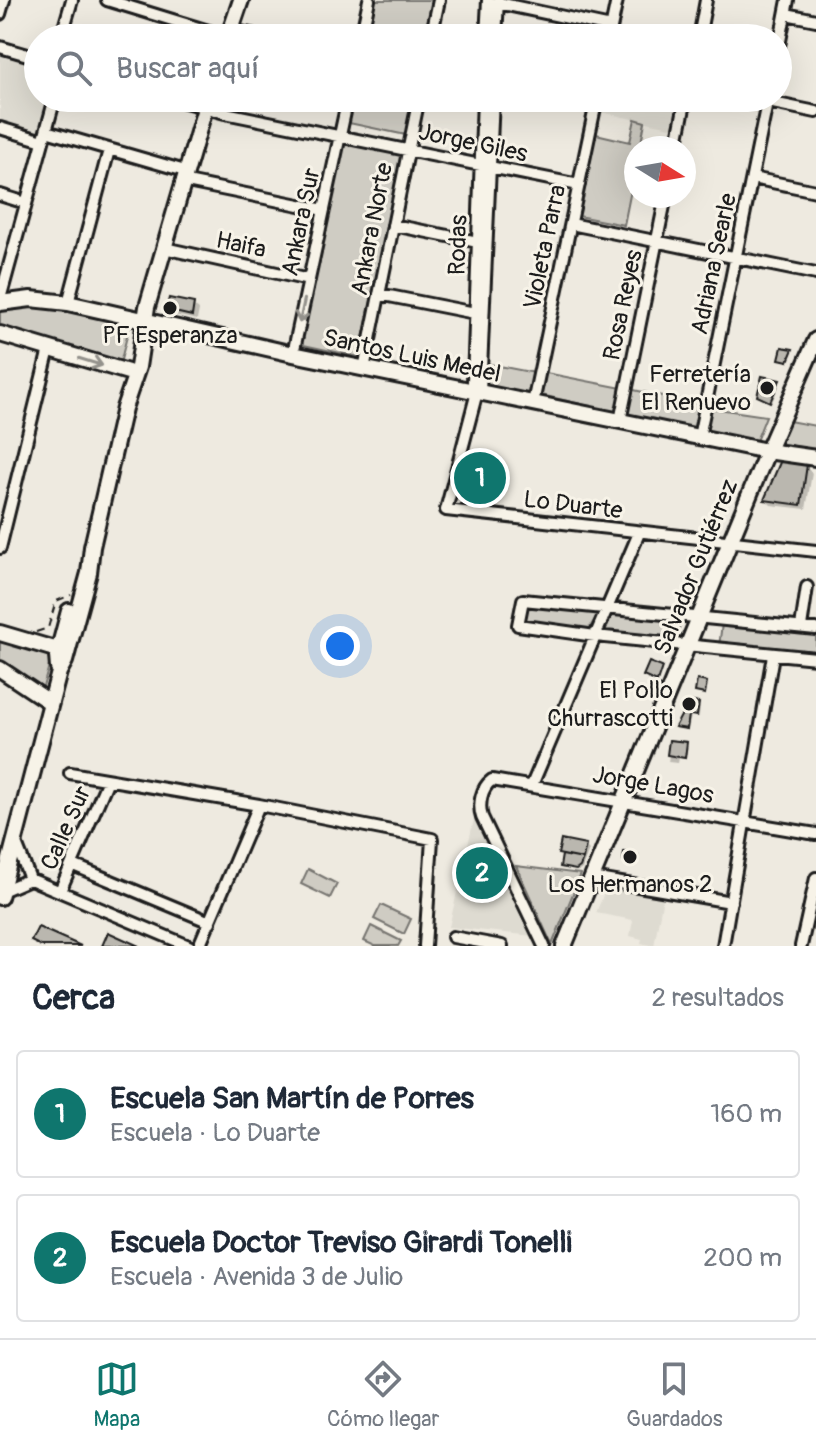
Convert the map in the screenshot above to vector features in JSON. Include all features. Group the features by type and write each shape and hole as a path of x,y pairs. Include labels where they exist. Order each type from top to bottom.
{"main road":[{"path":"233,24 241,0"},
{"path":"1,894 5,861 15,841 59,672 65,661 89,573 92,547 124,408 145,333 144,321 203,112"},
{"name":"Santos Luis Medel","path":"0,301 31,299 68,303 364,369 767,451 816,458"},
{"path":"0,334 133,370"},
{"name":"Salvador Gutiérrez","path":"564,946 767,451 816,340"},
{"path":"59,672 58,650 81,566 92,547"},
{"path":"0,633 58,650"},
{"path":"0,669 51,703"}],"street":[{"path":"0,14 4,0"},
{"path":"65,24 72,0"},
{"path":"107,0 191,24"},
{"path":"364,24 369,0"},
{"path":"434,24 439,0"},
{"path":"612,24 617,0"},
{"path":"702,24 706,0"},
{"path":"784,24 788,0"},
{"path":"491,1 579,24"},
{"path":"488,24 491,1"},
{"path":"491,1 494,24"},
{"path":"786,14 816,20"},
{"path":"0,47 24,54"},
{"path":"792,106 816,112"},
{"path":"0,301 5,262 26,203 51,112"},
{"name":"Jorge Giles","path":"243,112 340,136 579,185"},
{"name":"Ankara Sur","path":"293,354 345,112"},
{"name":"Ankara Norte","path":"364,369 416,112"},
{"name":"Rodas","path":"478,392 485,166 483,112"},
{"name":"Rodas","path":"478,392 473,382 478,242 491,112"},
{"name":"Violeta Parra","path":"533,403 594,112"},
{"path":"678,136 683,112"},
{"name":"Adriana Searle","path":"699,437 766,112"},
{"path":"0,128 109,150 184,176 324,210"},
{"path":"68,303 109,150"},
{"path":"752,178 816,191"},
{"path":"0,195 26,203"},
{"name":"Rosa Reyes","path":"620,421 664,208"},
{"path":"571,224 816,274"},
{"path":"393,225 478,242"},
{"name":"Haifa","path":"164,248 309,280"},
{"path":"379,294 475,313"},
{"path":"0,548 49,349"},
{"name":"Lo Duarte","path":"478,392 446,510 816,551"},
{"path":"532,785 639,533"},
{"path":"801,627 807,587"},
{"path":"816,629 523,600 518,625 595,636 816,658"},
{"path":"723,946 773,655"},
{"path":"70,773 259,805 432,839 425,946"},
{"name":"Jorge Lagos","path":"544,946 482,817 480,806 485,786 496,779 816,834"},
{"name":"Calle Sur","path":"60,891 108,780"},
{"path":"199,946 259,805"},
{"path":"15,841 30,879 189,946"},
{"path":"73,865 210,922"},
{"path":"592,878 731,902"},
{"path":"801,946 812,919 816,878"},
{"path":"1,894 30,879"},
{"path":"453,937 502,946"}],"path":[{"path":"31,634 48,628 56,601 73,594"}],"shaded area":[{"path":"375,0 433,0 429,24 370,24"},
{"path":"0,54 24,60 24,112 44,112 38,136 0,124"},
{"path":"351,112 410,112 406,135 349,123"},
{"path":"600,112 678,112 675,128"},
{"path":"635,119 645,122 642,136 631,136"},
{"path":"596,134 624,141 624,208 627,208 624,225 578,216"},
{"path":"343,140 403,153 359,357 299,344"},
{"path":"32,304 130,324 120,364 0,330 0,310"},
{"path":"489,364 535,373 530,394 485,385"},
{"path":"546,373 622,388 616,412 541,395"},
{"path":"629,389 700,404 695,429 624,414"},
{"path":"711,408 766,416 756,441 703,431"},
{"path":"789,421 816,426 816,450 779,443"},
{"path":"528,604 599,612 588,631 525,622"},
{"path":"609,611 683,619 673,643 600,635"},
{"path":"722,624 816,632 816,652 719,646"},
{"path":"0,640 52,655 43,687 0,660"},
{"path":"474,819 533,936 449,927"},
{"path":"516,866 581,874 552,945"},
{"path":"308,869 337,884 330,898 301,884"},
{"path":"606,888 663,897 654,946 630,936 633,920 596,913"},
{"path":"381,905 411,919 404,934 374,919"},
{"path":"371,926 401,941 398,946 375,946 364,941"}],"building":[{"path":"169,298 194,303 192,316 166,310"},
{"path":"782,347 793,349 788,361 779,359"},
{"name":"Ferretería El Renuevo","path":"762,376 780,380 770,402 757,396"},
{"path":"781,460 807,465 801,505 764,500"},
{"path":"649,662 662,667 657,682 643,676"},
{"path":"697,680 707,682 705,694 695,692"},
{"path":"688,701 699,703 697,716 682,714"},
{"path":"682,714 689,715 687,729 675,727"},
{"path":"669,740 687,742 685,758 667,755"},
{"path":"561,840 586,845 583,859 558,854"},
{"name":"Los Hermanos 2","path":"624,852 638,855 637,862 623,860"},
{"path":"562,855 583,859 580,867 576,870 560,867"},
{"path":"38,927 81,946 41,946 31,941"},
{"path":"108,932 139,946 102,946"}],"place":[{"name":"PF Esperanza","path":"170,308"},
{"name":"Ferretería El Renuevo","path":"767,388"},
{"name":"Escuela San Martín de Porres","path":"480,478"},
{"name":"El Pollo Churrascotti","path":"689,704"},
{"name":"Los Hermanos 2","path":"630,857"},
{"name":"Escuela Doctor Treviso Girardi Tonelli","path":"482,873"}]}
